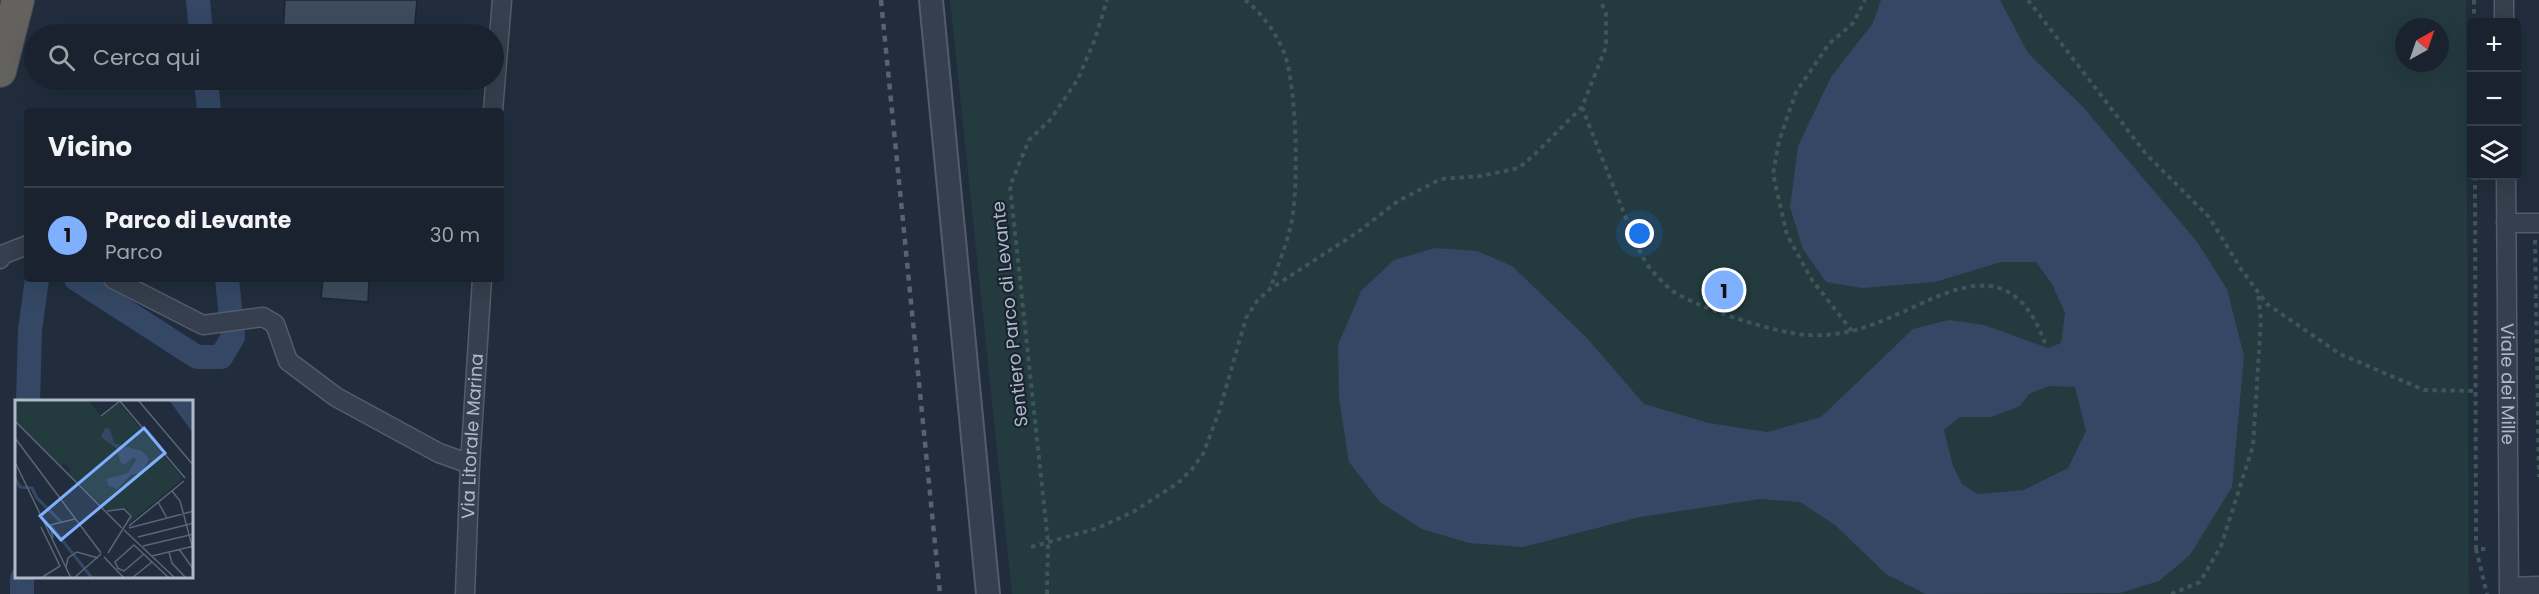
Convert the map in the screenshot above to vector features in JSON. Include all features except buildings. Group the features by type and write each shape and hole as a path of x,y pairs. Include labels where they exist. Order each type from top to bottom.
{"highway":[{"path":"0,71 18,0"}],"street":[{"path":"500,24 502,0"},
{"path":"931,0 988,594"},
{"path":"2504,0 2505,18"},
{"path":"493,108 495,90"},
{"name":"Viale dei Mille","path":"2506,180 2509,591"},
{"path":"2506,223 2537,223"},
{"path":"0,259 2,255 24,246"},
{"path":"119,282 203,325 263,317 276,324 288,361 336,397 439,453 470,464"},
{"name":"Via Litorale Marina","path":"465,594 470,464 482,282"},
{"path":"2509,591 2539,586"}],"path":[{"name":"Sentiero Parco di Levante","path":"1047,594 1048,542 1010,186 1029,140 1050,120 1078,79 1095,39 1107,0"},
{"path":"1245,0 1270,27 1284,53 1290,77 1295,147 1291,225 1270,289"},
{"path":"1031,547 1098,528 1133,512 1178,483 1192,469 1203,454 1219,412 1246,318 1257,301 1270,289 1358,232 1398,201 1440,179 1481,176 1520,168 1582,107 1606,47 1606,13 1600,0"},
{"path":"1852,331 1812,280 1787,235 1773,174 1779,141 1796,92 1829,44 1853,23 1865,0"},
{"path":"2028,0 2146,154 2209,217 2267,304 2340,354 2424,390 2475,391"},
{"path":"2474,0 2474,18"},
{"path":"1582,107 1633,236 1652,271 1673,291 1696,303 1771,329 1808,335 1852,331 1963,287 1995,285 2021,300 2038,323 2045,343"},
{"path":"2475,180 2476,549 2487,594"},
{"path":"2537,223 2539,477"},
{"path":"2171,594 2200,582 2222,546 2253,446 2261,320 2258,291"},
{"path":"2476,549 2508,548"}],"green space":[{"path":"950,0 2466,0 2469,594 1012,594"}],"water":[{"path":"1881,0 2000,0 2028,53 2083,107 2198,243 2227,289 2244,356 2232,487 2190,555 2159,581 2120,593 1926,594 1886,574 1835,525 1800,502 1760,499 1640,517 1523,547 1469,543 1422,529 1380,502 1349,462 1339,398 1338,345 1361,291 1394,260 1435,248 1477,251 1512,266 1586,337 1644,404 1709,423 1767,432 1821,417 1913,329 1949,320 1984,325 2048,348 2061,343 2065,313 2052,284 2036,262 2001,262 1935,282 1862,288 1826,282 1803,249 1790,207 1798,146 1831,77 1873,23","holes":["2049,386 2075,387 2086,431 2068,468 2024,490 1978,494 1962,484 1953,466 1944,430 1960,417 1991,417 2020,406 2029,394"]}],"waterway":[{"path":"198,0 200,24"},
{"path":"207,90 209,108"},
{"path":"28,400 30,330 37,282"},
{"path":"81,282 197,357 221,357 233,337 227,282"},
{"path":"22,579 22,594"}],"railway":[{"path":"881,0 940,594"}],"place":[{"name":"Parco di Levante","path":"1724,290"}]}
